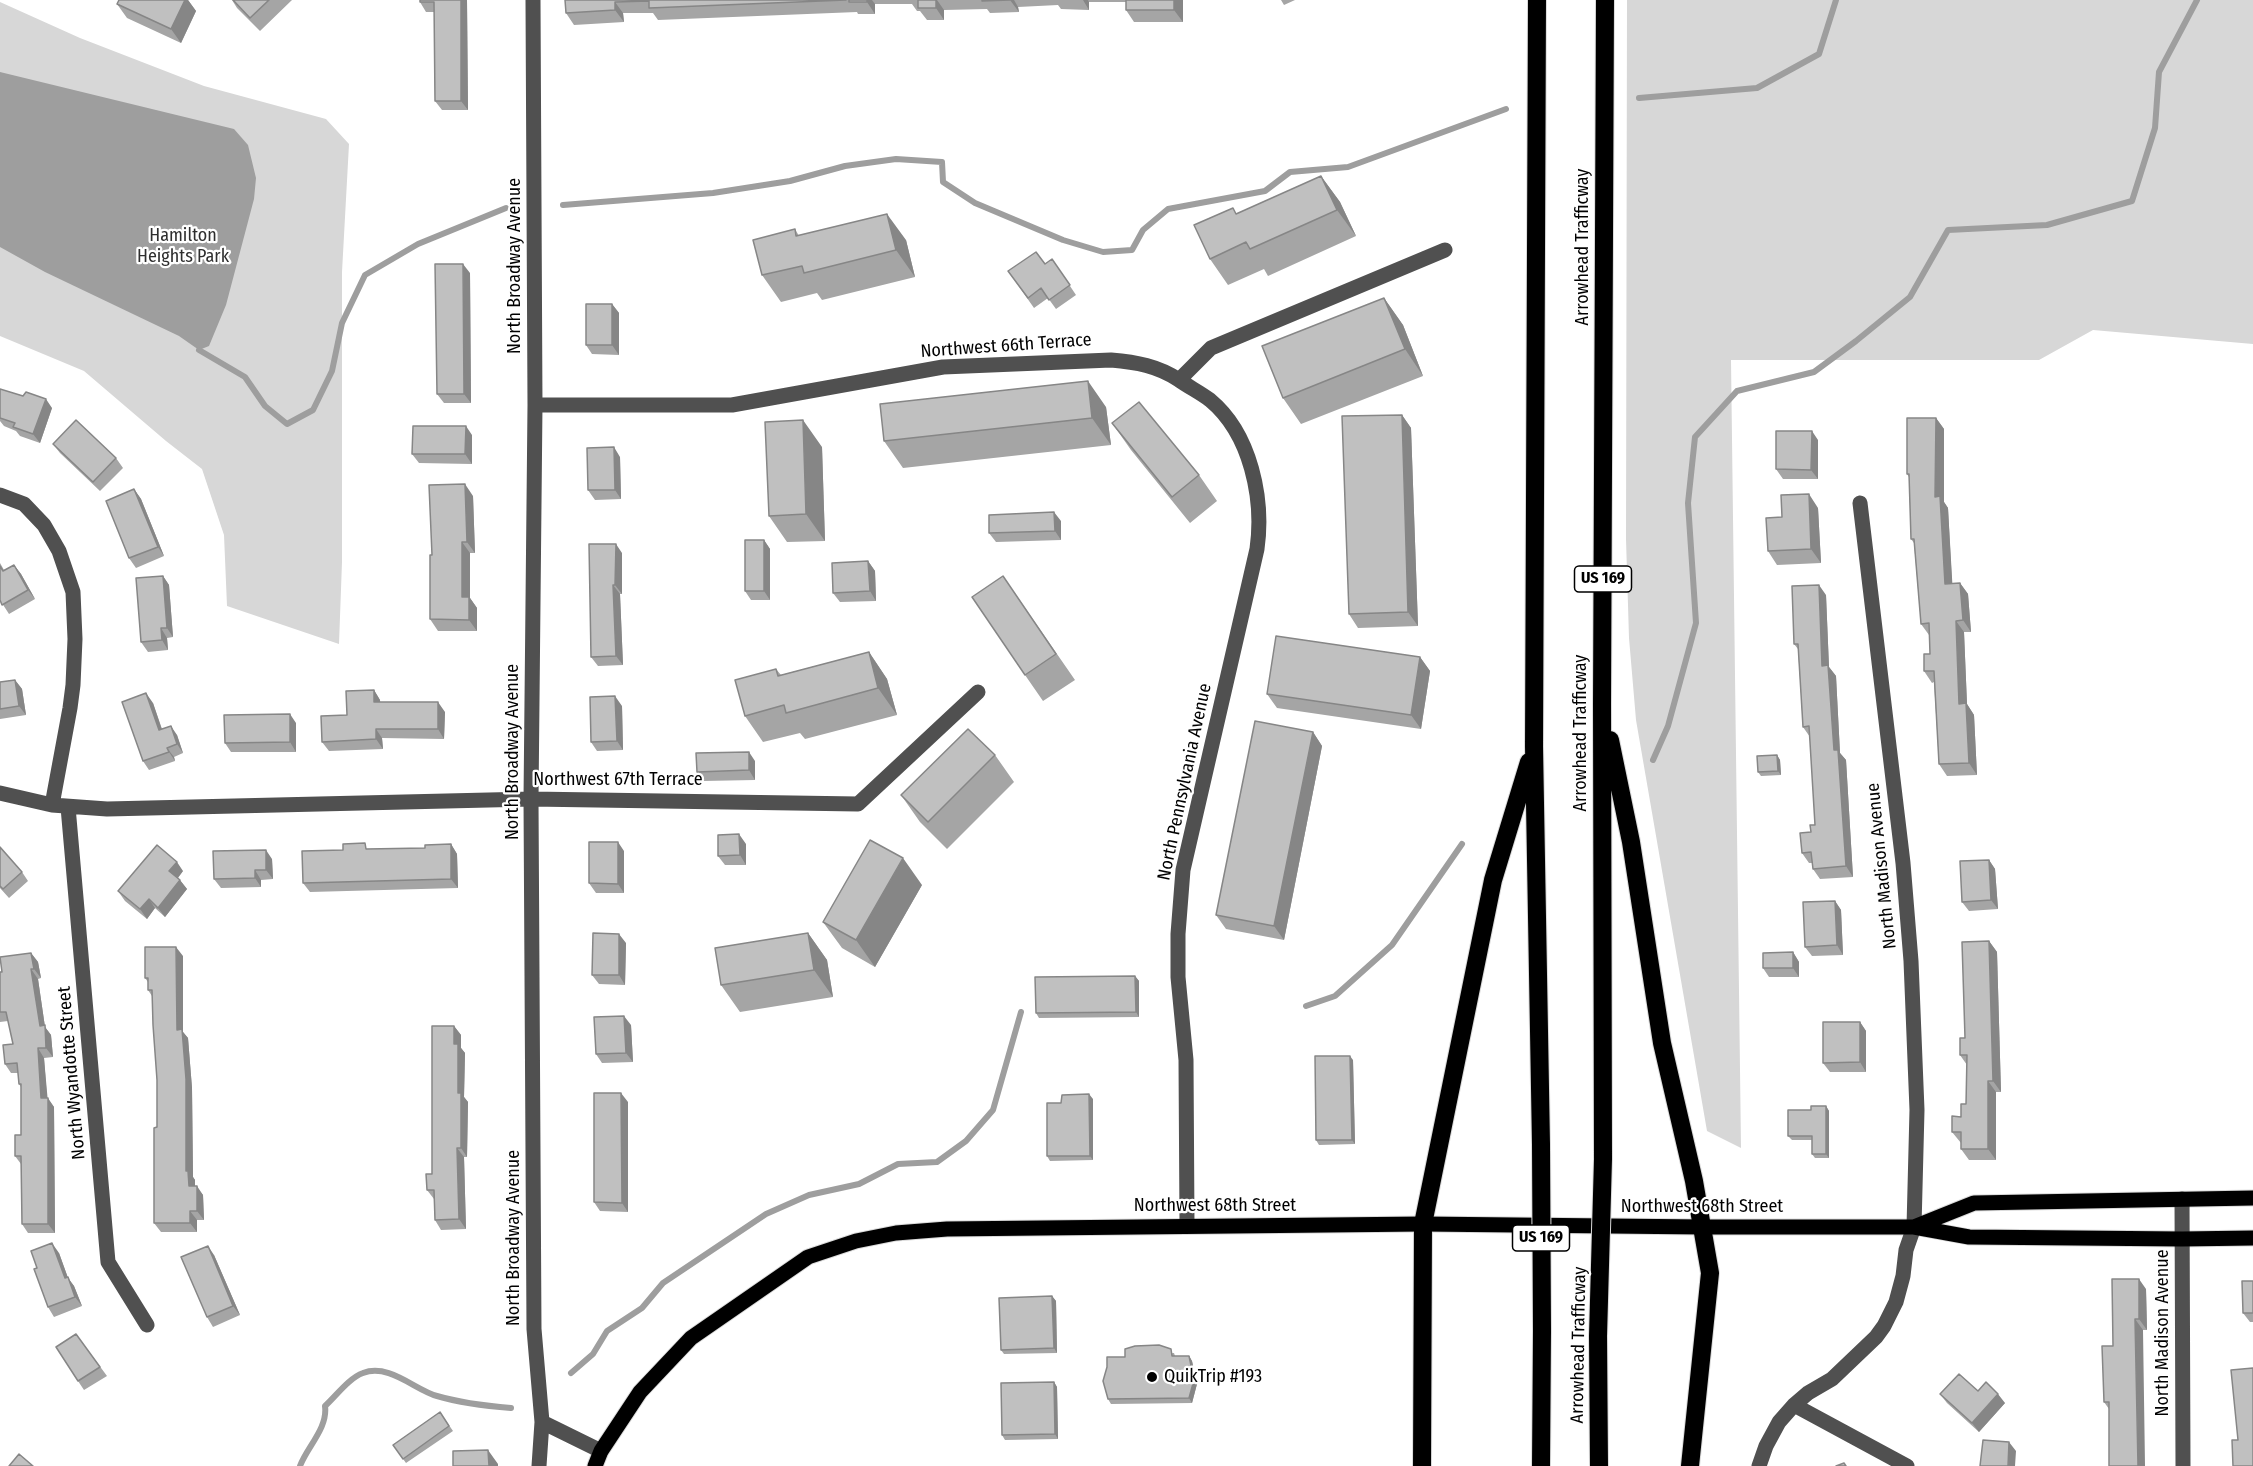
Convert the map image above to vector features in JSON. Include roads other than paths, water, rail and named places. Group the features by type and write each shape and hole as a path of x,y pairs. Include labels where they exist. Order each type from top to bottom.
{"highway":[{"name":"Arrowhead Trafficway","path":"1537,0 1534,746 1541,1145 1540,1466"},
{"name":"Arrowhead Trafficway","path":"1599,1466 1598,1336 1603,1159 1605,0"},
{"path":"1602,703 1631,842 1662,1043 1686,1141 1710,1273 1690,1466"},
{"path":"1422,1466 1423,1224 1493,880 1534,746"}],"main road":[{"name":"Northwest 68th Street","path":"1914,1227 1974,1203 2253,1198"},
{"name":"Northwest 68th Street","path":"601,1451 640,1392 691,1338 808,1257 856,1241 896,1233 946,1229 1423,1224 1914,1227 1969,1237 2253,1238"},
{"path":"595,1466 601,1451"}],"street":[{"name":"North Broadway Avenue","path":"533,0 535,405 531,799 534,1329 542,1422 539,1466"},
{"path":"1179,380 1211,348 1445,250"},
{"name":"Northwest 66th Terrace","path":"535,405 732,405 943,367 1111,360 1138,362 1164,370 1179,380"},
{"name":"North Pennsylvania Avenue","path":"1179,380 1211,401 1238,436 1250,462 1259,505 1257,549 1183,870 1178,934 1178,977 1186,1060 1187,1225"},
{"path":"0,495 24,504 44,525 59,550 73,592 75,639 73,685 52,805"},
{"name":"North Madison Avenue","path":"1759,1466 1779,1422 1794,1405 1808,1393 1832,1379 1876,1337 1896,1302 1903,1276 1906,1250 1914,1227 1917,1110 1911,961 1903,863 1860,503"},
{"name":"Northwest 67th Terrace","path":"0,793 52,805 107,809 531,799 858,804 978,692"},
{"name":"North Wyandotte Street","path":"68,807 108,1262 147,1325"},
{"name":"North Madison Avenue","path":"2182,1199 2183,1466"},
{"path":"1794,1405 1907,1466"},
{"path":"542,1422 601,1451"}],"waterway":[{"path":"1639,98 1757,88 1819,54 1836,0"},
{"path":"1653,760 1668,726 1696,623 1688,503 1695,437 1737,391 1814,372 1910,297 1948,230 2047,225 2132,201 2155,128 2159,72 2197,0"},
{"path":"563,205 713,193 790,181 845,166 896,159 942,162 943,182 975,203 1063,240 1103,252 1132,250 1143,230 1168,209 1265,191 1290,172 1348,167 1506,109"},
{"path":"199,350 245,377 265,406 287,424 313,410 332,371 342,323 365,275 418,244 506,208"},
{"path":"1306,1006 1335,996 1392,945 1462,844"},
{"path":"571,1373 593,1354 607,1331 642,1308 663,1283 766,1214 809,1195 859,1184 898,1164 937,1162 966,1141 993,1110 1021,1012"},
{"path":"300,1466 320,1430 325,1406 348,1383 363,1373 373,1371 392,1374 429,1393 455,1401 511,1408"}],"place":[{"name":"QuikTrip #193","path":"1152,1377"}],"park label":[{"name":"Hamilton Heights Park","path":"183,246"}]}
